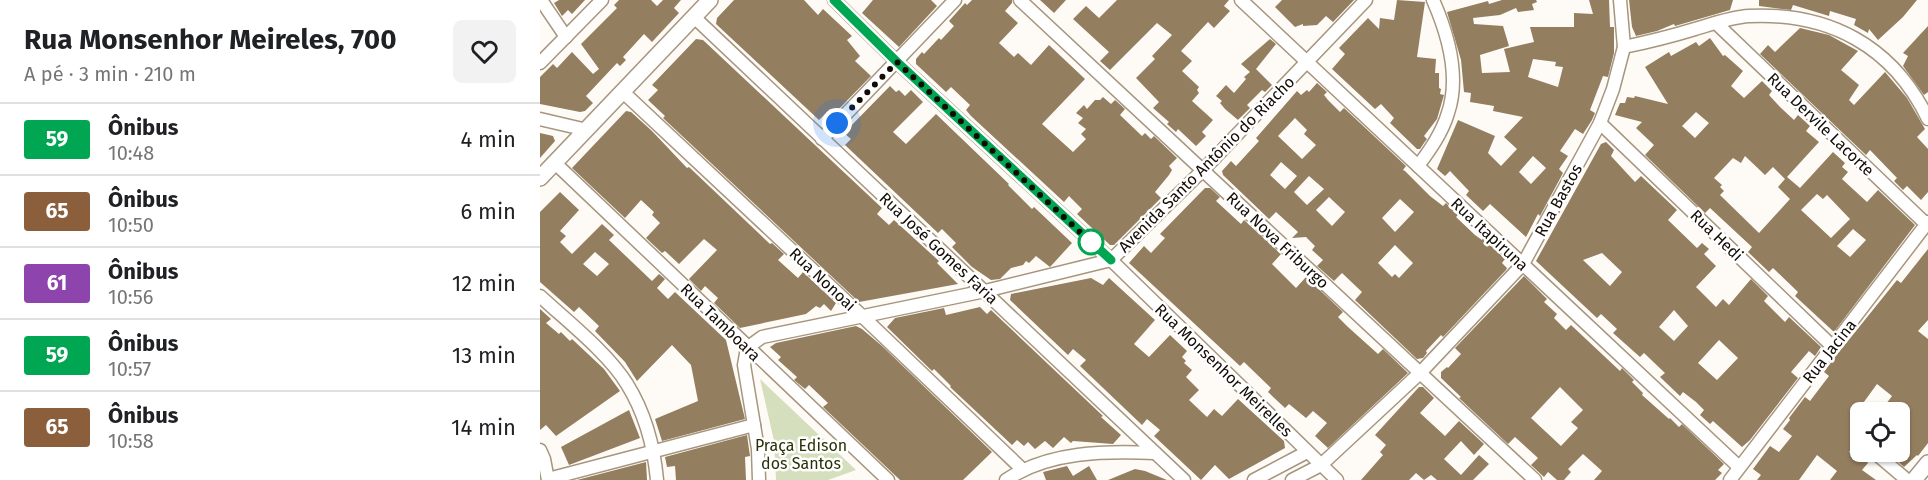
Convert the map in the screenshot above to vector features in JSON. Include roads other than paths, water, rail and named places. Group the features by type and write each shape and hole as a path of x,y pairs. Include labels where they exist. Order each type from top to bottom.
{"main road":[{"path":"540,178 710,0"},
{"path":"1914,480 1928,463"}],"street":[{"path":"542,0 566,36"},
{"path":"540,63 602,0"},
{"name":"Rua Monsenhor Meirelles","path":"834,0 897,62 1111,260 1337,480"},
{"path":"822,139 955,0"},
{"name":"Rua Nova Friburgo","path":"1020,0 1535,480"},
{"name":"Rua Itapiruna","path":"1241,0 1739,467"},
{"name":"Avenida Santo Antônio do Riacho","path":"747,348 762,337 985,291 1111,260 1203,170 1366,0"},
{"path":"1418,166 1435,141 1448,114 1453,88 1452,67 1445,34 1433,0"},
{"name":"Rua Bastos","path":"1292,480 1321,465 1420,372 1523,264 1600,123 1613,89 1624,47 1620,0"},
{"path":"1624,47 1747,16 1783,17 1838,29 1868,46 1893,65 1909,86 1928,119"},
{"name":"Rua José Gomes Faria","path":"694,17 1184,480"},
{"name":"Rua Dervile Lacorte","path":"1716,23 1927,223"},
{"name":"Rua Nonoai","path":"623,92 1022,469"},
{"path":"540,119 587,130"},
{"name":"Rua Hedi","path":"1600,123 1833,347"},
{"name":"Rua Tamboara","path":"555,164 885,479"},
{"name":"Rua Jacina","path":"1730,480 1927,223"},
{"path":"540,296 603,356 627,383 646,422 657,480"},
{"path":"747,348 744,365 758,449 759,480"},
{"path":"540,450 548,479 754,425"},
{"path":"1006,480 1022,469 1048,460 1076,455 1121,452 1155,453"},
{"path":"1254,480 1307,452"},
{"path":"1886,462 1907,480"}],"park label":[{"name":"Praça Edison dos Santos","path":"801,454"}]}
